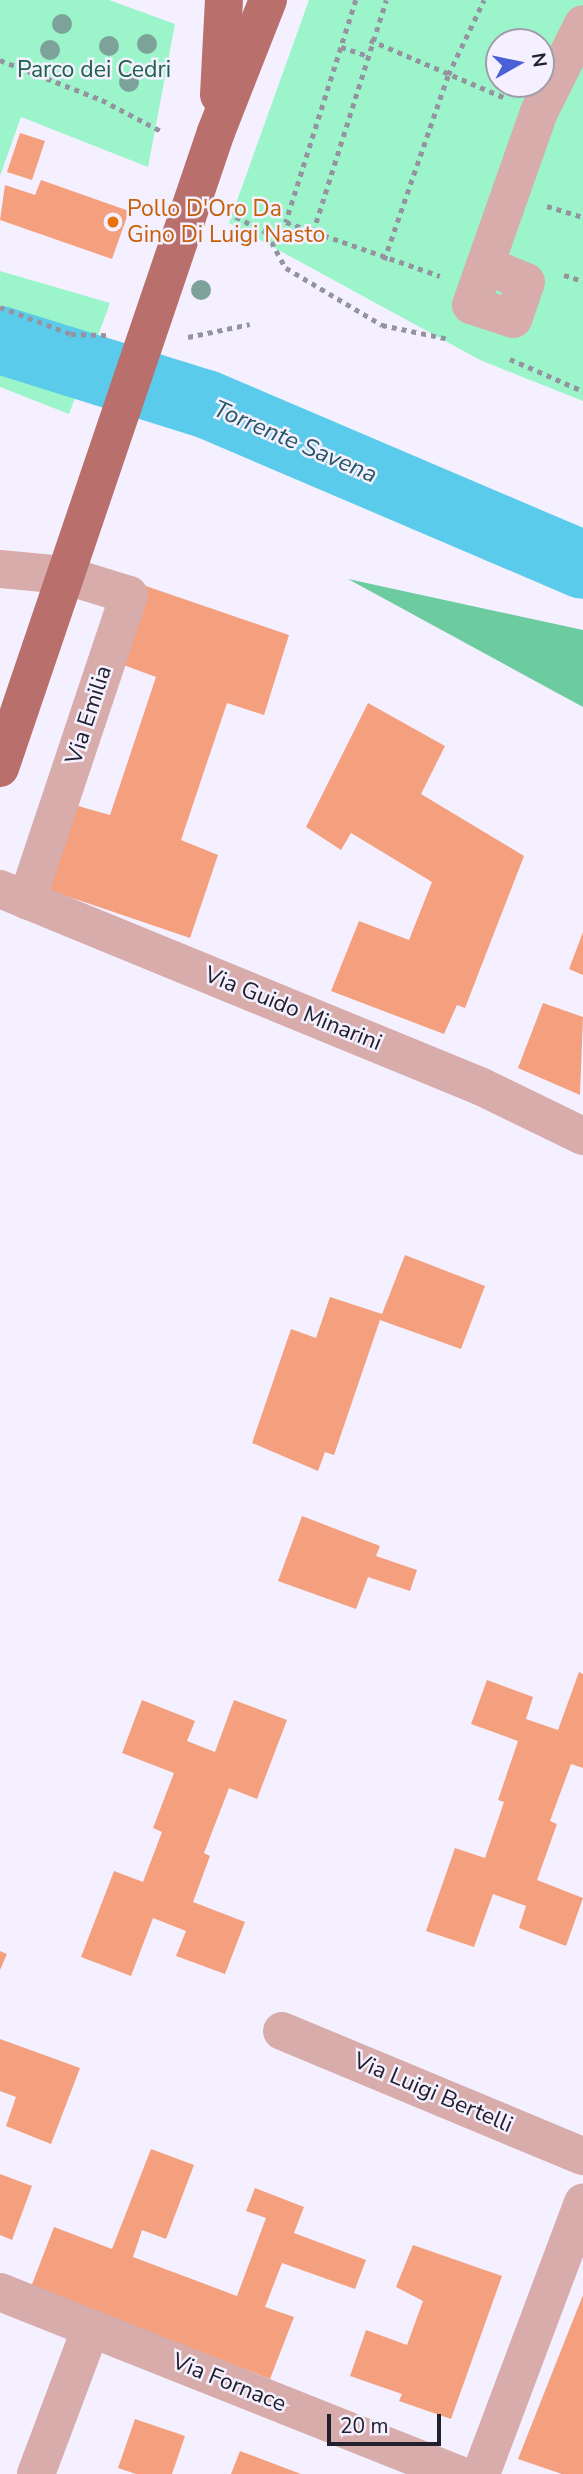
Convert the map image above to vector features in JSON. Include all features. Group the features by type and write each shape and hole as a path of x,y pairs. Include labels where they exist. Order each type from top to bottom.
{"main road":[{"path":"216,132 224,0"},
{"path":"0,768 64,575 100,483 216,132 268,0"}],"street":[{"path":"485,265 539,112 583,24"},
{"name":"Via Emilia","path":"0,569 64,575 129,595 13,894"},
{"name":"Via Guido Minarini","path":"13,894 482,1087 583,1136"},
{"name":"Via Luigi Bertelli","path":"282,2031 583,2156"},
{"path":"481,2474 583,2203"},
{"name":"Via Fornace","path":"0,2292 458,2474"},
{"path":"36,2474 91,2328"}],"path":[{"path":"356,0 286,222 384,260 446,278"},
{"path":"313,232 370,40 386,0"},
{"path":"384,260 448,75 484,0"},
{"path":"370,40 516,102"},
{"path":"341,47 366,55"},
{"path":"0,60 102,100 160,131"},
{"path":"190,212 267,233 286,268 383,325 461,341"},
{"path":"498,354 583,391"}],"green space":[{"name":"Parco dei Cedri","path":"0,0 109,0 175,24 148,167 21,117 0,176"},
{"path":"309,0 583,0 583,401 480,360 229,223"},
{"path":"0,271 110,303 69,414 0,387"},
{"path":"348,579 583,630 583,707"}],"building":[{"path":"20,133 45,141 32,180 7,172"},
{"path":"41,180 129,211 112,259 0,220 5,185 35,195"},
{"path":"143,585 289,635 264,715 227,703 181,840 218,855 190,938 43,888 71,804 110,815 156,677 118,663"},
{"path":"368,703 445,746 421,794 524,856 465,1008 457,1005 444,1034 331,991 359,921 409,940 432,882 351,833 341,850 306,827"},
{"path":"583,932 583,975 569,969"},
{"path":"543,1003 583,1017 580,1095 518,1068"},
{"path":"405,1255 485,1286 461,1349 380,1320 334,1455 325,1452 318,1471 252,1443 291,1329 316,1338 330,1297 382,1314"},
{"path":"302,1516 380,1546 376,1556 417,1570 410,1591 368,1577 356,1609 278,1581"},
{"path":"579,1672 583,1674 583,1768 571,1764 550,1821 557,1824 537,1880 583,1898 566,1946 519,1928 526,1906 493,1894 474,1947 426,1931 455,1848 485,1858 504,1802 498,1800 518,1741 471,1724 487,1680 533,1697 526,1719 558,1730"},
{"path":"142,1700 195,1721 187,1741 215,1752 234,1700 287,1720 257,1799 229,1788 204,1853 210,1856 193,1902 245,1922 225,1974 176,1956 186,1931 153,1918 131,1976 81,1957 114,1871 143,1882 162,1832 153,1828 174,1773 122,1753"},
{"path":"0,1951 7,1954 0,1970"},
{"path":"0,2039 80,2068 51,2144 6,2126 16,2097 0,2091"},
{"path":"151,2149 194,2165 166,2239 142,2230 133,2257 237,2296 266,2218 246,2211 255,2188 304,2207 294,2233 366,2260 355,2289 282,2263 265,2307 294,2317 270,2379 31,2287 54,2227 112,2249"},
{"path":"0,2174 32,2186 12,2240 0,2235"},
{"path":"413,2245 502,2276 451,2419 399,2401 402,2394 350,2376 366,2330 407,2345 423,2301 396,2287"},
{"path":"583,2295 583,2474 562,2474 518,2459"},
{"path":"135,2419 185,2436 172,2474 136,2474 118,2468"},
{"path":"240,2451 301,2474 231,2474"}],"waterway":[{"name":"Torrente Savena","path":"0,340 206,404 583,565"}],"place":[{"name":"Pollo D'Oro Da Gino Di Luigi Nasto","path":"113,222"}]}
